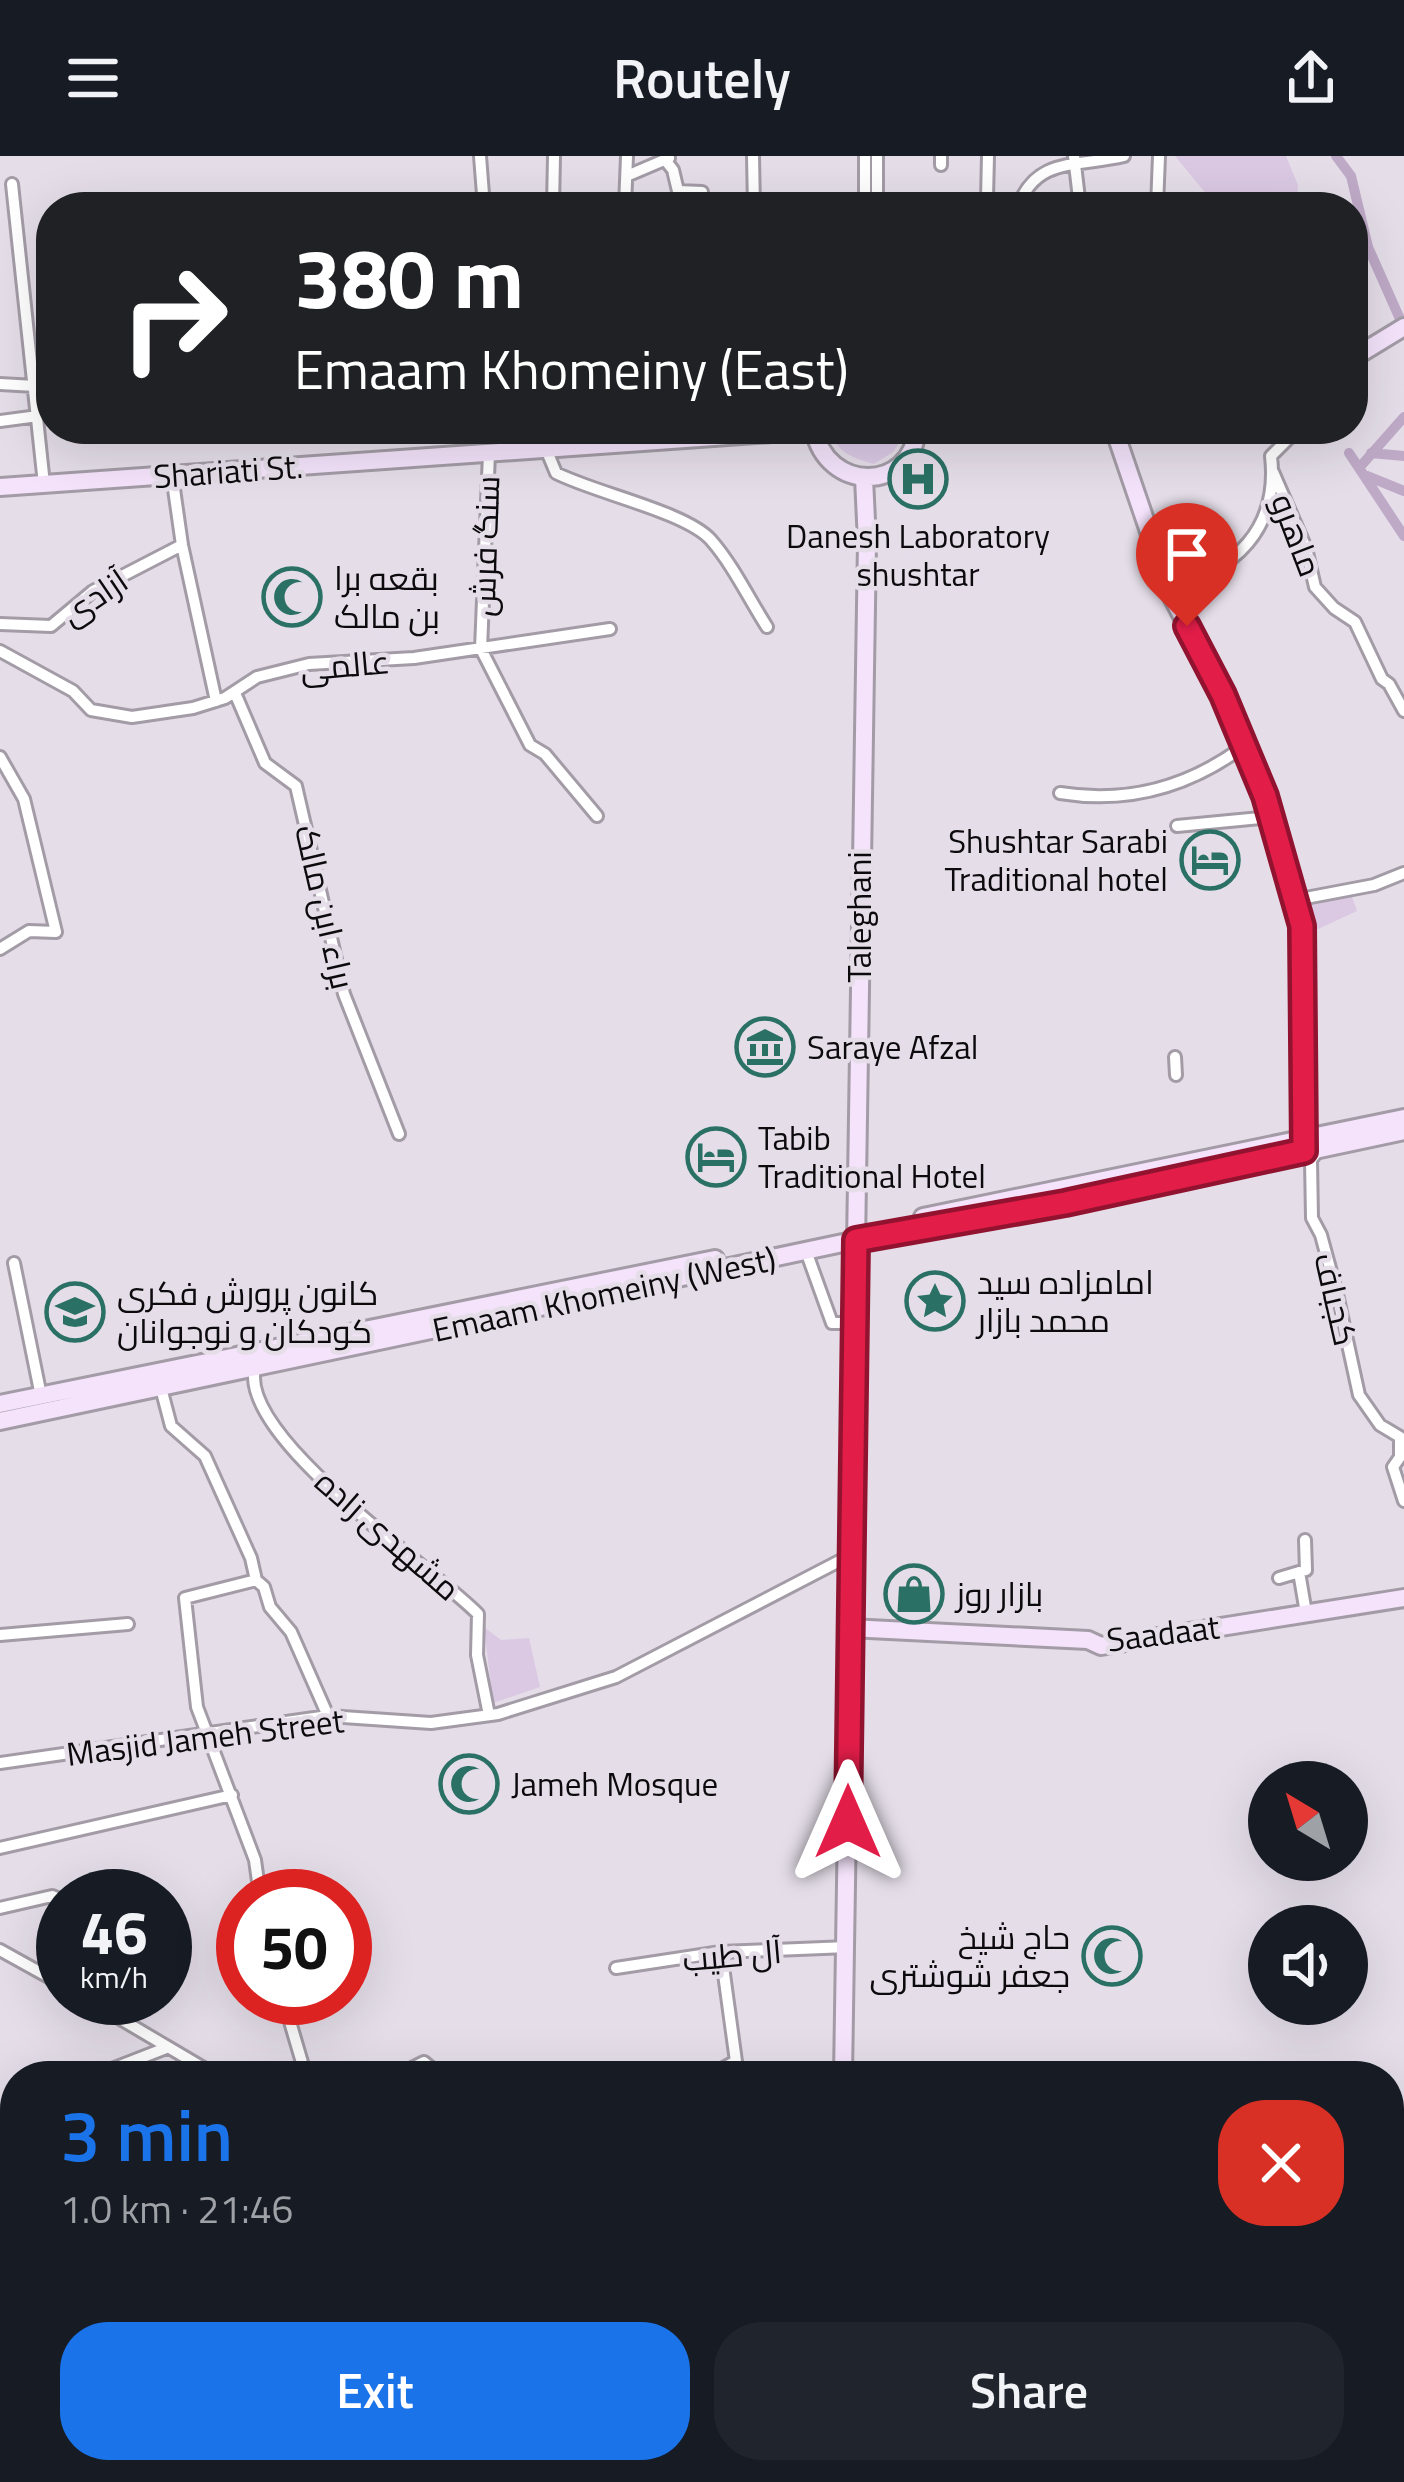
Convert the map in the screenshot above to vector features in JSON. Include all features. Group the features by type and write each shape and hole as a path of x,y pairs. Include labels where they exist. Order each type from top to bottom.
{"main road":[{"path":"1368,349 1404,327"},
{"name":"Shariati St.","path":"0,487 587,444"},
{"path":"820,444 836,468 864,478 897,468 910,455 913,444"},
{"path":"1119,444 1166,582 1244,746 1295,899 1302,926 1309,1146"},
{"name":"Taleghani","path":"844,2061 867,542 864,478"},
{"path":"856,1235 1065,1203 1309,1146 1404,1118"},
{"path":"1309,1146 1404,1131"},
{"name":"Emaam Khomeiny (West)","path":"0,1404 254,1360 806,1251 856,1235"},
{"name":"Emaam Khomeiny (West)","path":"0,1421 161,1388 254,1360 856,1235"},
{"name":"Saadaat","path":"849,1628 1088,1640 1101,1646 1404,1598"}],"street":[{"path":"480,156 483,192"},
{"path":"554,156 554,192"},
{"path":"627,156 627,192"},
{"path":"753,156 754,192"},
{"path":"866,156 866,192"},
{"path":"877,156 877,192"},
{"path":"987,192 988,156"},
{"path":"1023,192 1054,160 1124,156"},
{"path":"1158,192 1160,156"},
{"path":"629,176 669,158 678,191 702,192"},
{"path":"1074,160 1078,192"},
{"path":"12,184 36,396"},
{"path":"0,384 35,386"},
{"path":"0,421 36,416"},
{"path":"40,444 44,484"},
{"name":"سنگ فرش","path":"499,444 481,649 530,745 545,754 597,816"},
{"path":"1166,582 1186,580 1239,554 1267,516 1271,456 1283,444"},
{"path":"546,449 556,473 673,515 709,537 767,627"},
{"name":"ماهرو","path":"1273,472 1306,548 1315,586 1334,608 1355,622 1382,679 1404,711"},
{"path":"172,475 216,701"},
{"name":"آزادی","path":"0,624 57,623 93,591 182,544"},
{"name":"عالمی","path":"0,651 73,691 92,710 132,718 194,709 235,693 257,677 308,664 414,658 610,629"},
{"name":"براء ابن مالک","path":"235,693 266,763 296,786 344,994 399,1134"},
{"path":"1060,793 1121,797 1172,786 1218,765 1244,746"},
{"path":"0,757 24,800 56,932 29,931 0,949"},
{"path":"1177,826 1271,817"},
{"path":"1295,899 1374,885 1404,873"},
{"path":"1175,1057 1176,1075"},
{"name":"کجباف","path":"1309,1146 1312,1217 1337,1294 1359,1395 1380,1425 1400,1437 1400,1457 1393,1467 1404,1502"},
{"path":"806,1251 832,1323 849,1323"},
{"path":"14,1263 41,1396"},
{"name":"مشهدی زاده","path":"254,1360 252,1381 266,1415 322,1483 478,1614 477,1654 489,1715"},
{"path":"161,1388 171,1426 205,1456 251,1558 256,1580 264,1587 270,1607 292,1632 328,1716"},
{"path":"1280,1578 1306,1570 1305,1540"},
{"name":"Masjid Jameh Street","path":"0,1763 328,1716 431,1723 489,1715 616,1677 850,1556"},
{"path":"1299,1572 1306,1613"},
{"path":"256,1580 184,1598 197,1707 256,1869"},
{"path":"0,1635 128,1624"},
{"path":"0,1848 232,1795"},
{"path":"0,1908 36,1900"},
{"name":"آل طیب","path":"616,1968 722,1952 848,1947"},
{"path":"0,1950 36,1970"},
{"path":"722,1952 736,2061"},
{"path":"129,2025 190,2061"},
{"path":"292,2025 302,2061"},
{"path":"133,2061 166,2048"}],"shaded area":[{"path":"1175,156 1286,156 1298,185 1297,192 1205,192"},
{"path":"837,444 898,444 874,464 846,453"},
{"path":"1350,891 1357,911 1316,930 1308,899"},
{"path":"484,1627 501,1640 529,1638 540,1687 493,1703"}],"waterway":[{"path":"1336,156 1351,176 1355,192"},
{"path":"1368,247 1404,328"},
{"path":"1359,468 1404,417"},
{"path":"1349,453 1404,536"},
{"path":"1371,453 1404,456"},
{"path":"1367,476 1404,491"}],"place":[{"name":"Danesh Laboratory shushtar","path":"918,479"},
{"name":"بقعه برا بن مالک","path":"292,597"},
{"name":"Shushtar Sarabi Traditional hotel","path":"1210,860"},
{"name":"Saraye Afzal","path":"765,1047"},
{"name":"Tabib Traditional Hotel","path":"716,1157"},
{"name":"امامزاده سید محمد بازار","path":"935,1301"},
{"name":"کانون پرورش فکری کودکان و نوجوانان","path":"75,1312"},
{"name":"بازار روز","path":"914,1594"},
{"name":"Jameh Mosque","path":"469,1784"},
{"name":"حاج شیخ جعفر شوشتری","path":"1112,1956"}],"route":[{"path":"848,1822 856,1240 1065,1203 1304,1151 1302,926 1265,796 1223,695 1187,626"}]}
